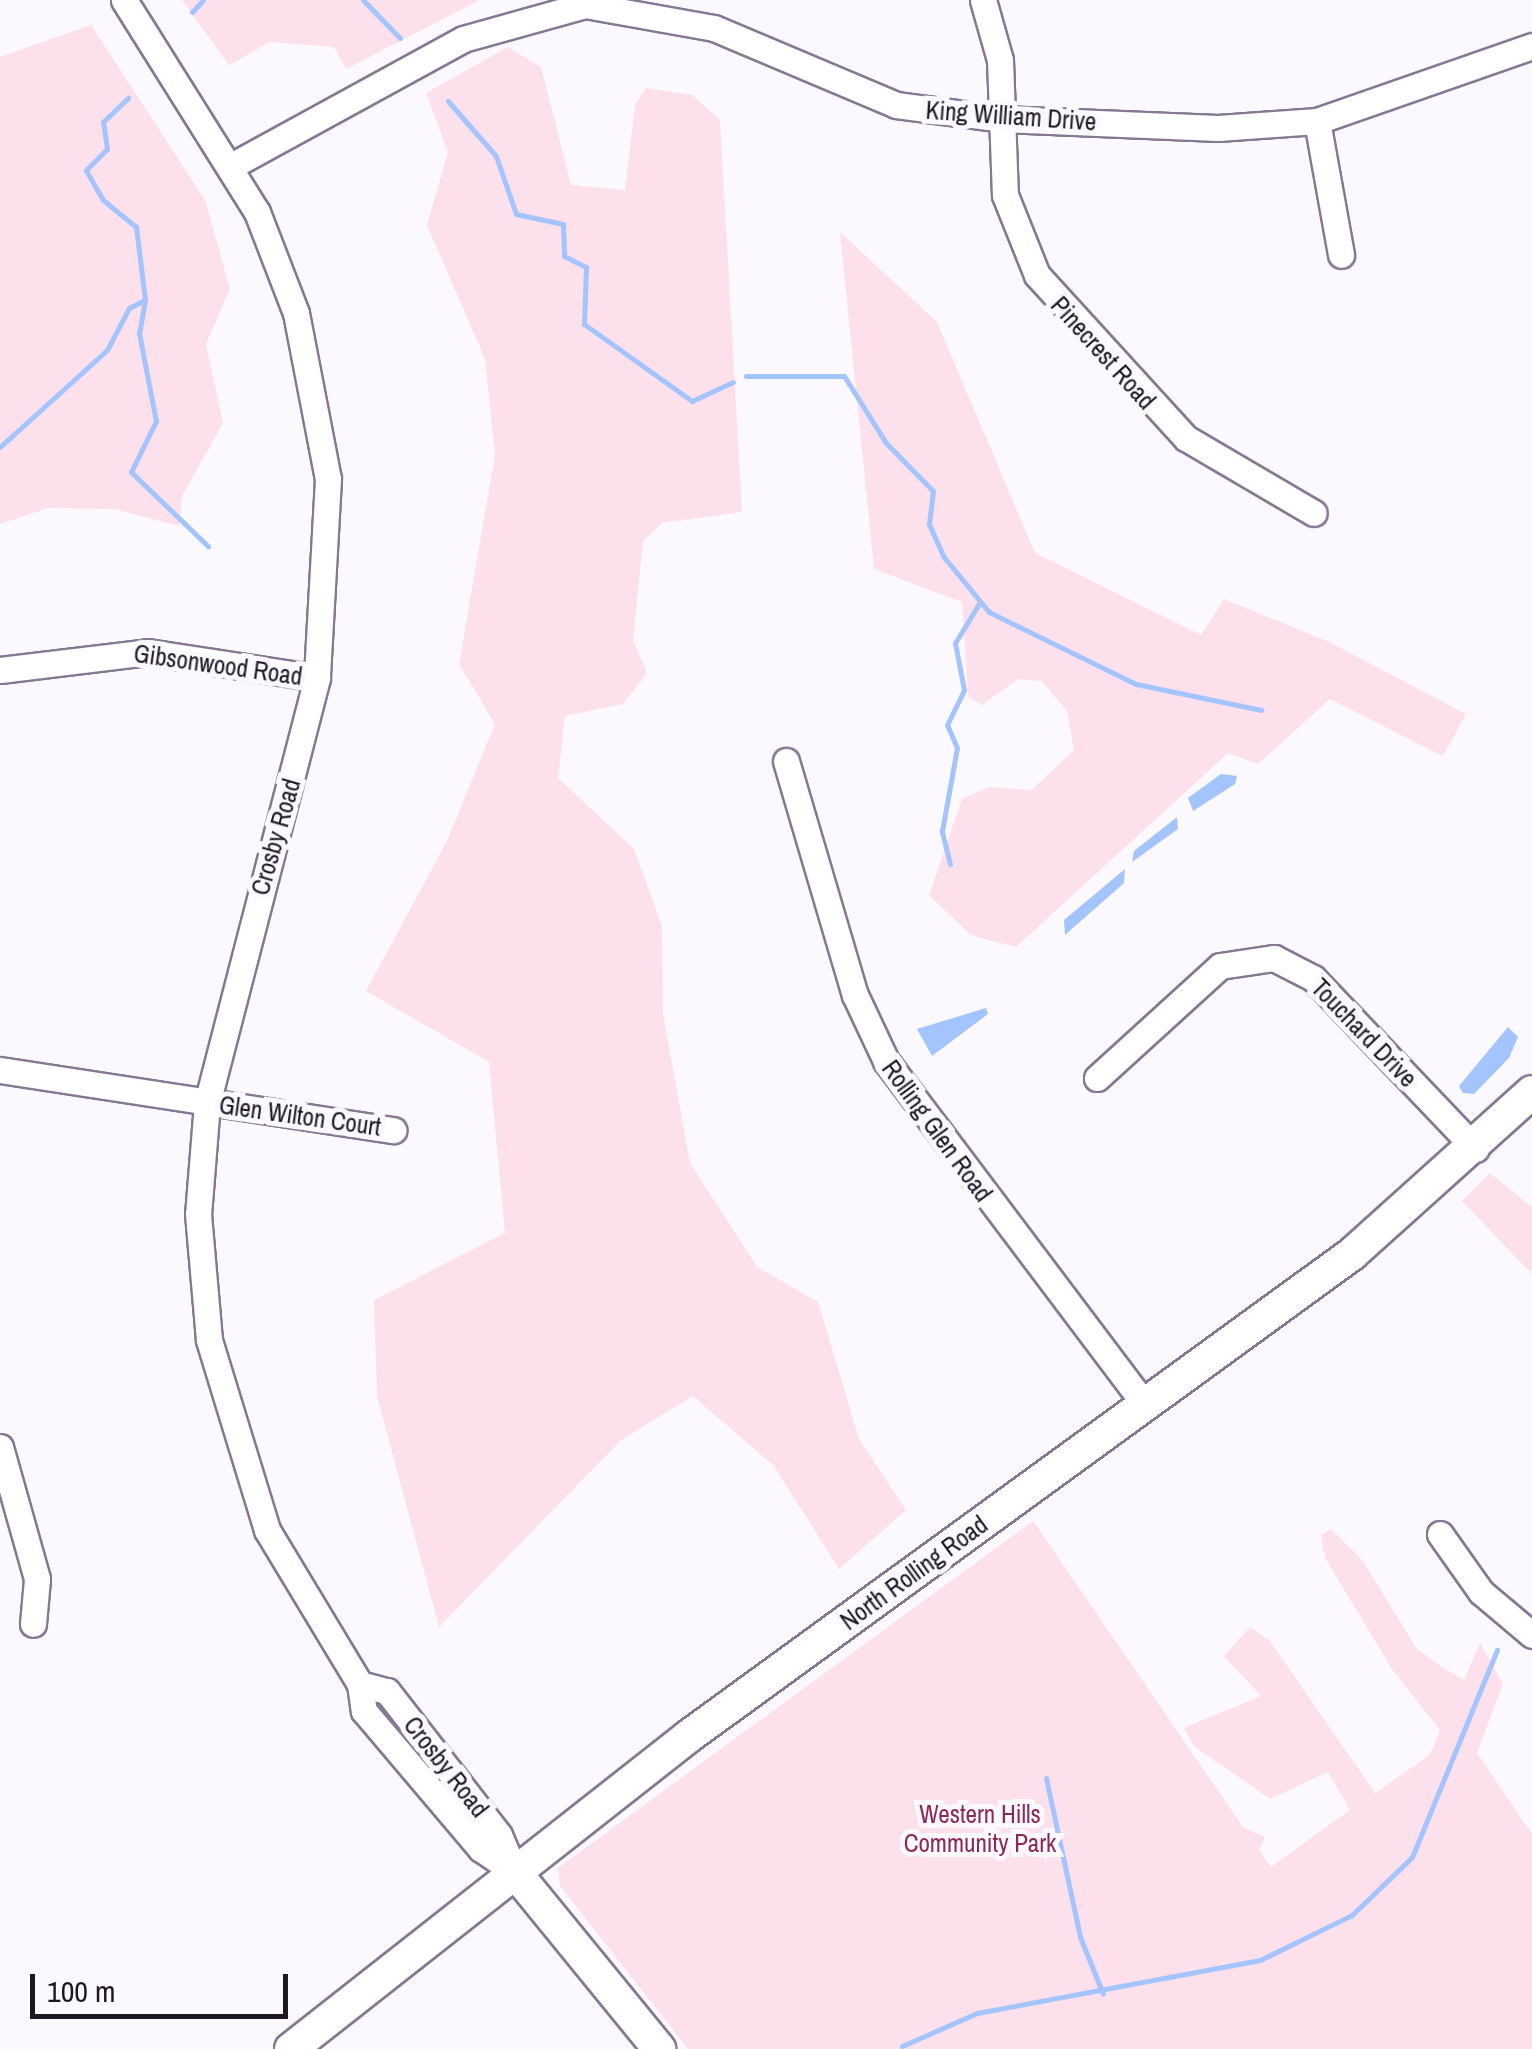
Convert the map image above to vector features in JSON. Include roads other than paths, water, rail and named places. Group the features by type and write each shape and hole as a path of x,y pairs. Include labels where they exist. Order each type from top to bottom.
{"main road":[{"name":"North Rolling Road","path":"291,2049 514,1870 1145,1405 1476,1149 1532,1092"},
{"name":"Crosby Road","path":"514,1870 659,2049"}],"street":[{"name":"Crosby Road","path":"124,0 234,164 296,313 321,418 330,546 317,678 207,1102 198,1230 224,1412 267,1530 360,1684 375,1725 481,1849 514,1870"},
{"name":"Pinecrest Road","path":"983,0 1000,60 1012,223 1060,308 1186,438 1314,513"},
{"name":"King William Drive","path":"234,164 463,39 585,4 714,28 896,106 1002,119 1218,128 1317,121 1532,46"},
{"path":"1317,121 1341,254"},
{"name":"Gibsonwood Road","path":"0,670 148,652 317,678"},
{"name":"Rolling Glen Road","path":"786,761 855,995 886,1060 1145,1405"},
{"name":"Touchard Drive","path":"1097,1078 1220,966 1274,958 1314,978 1476,1149"},
{"name":"Glen Wilton Court","path":"0,1070 393,1130"},
{"path":"0,1446 37,1579 33,1624"},
{"path":"1440,1534 1481,1592 1532,1635"}],"water":[{"path":"1221,774 1237,776 1235,784 1193,811 1188,798"},
{"path":"1177,817 1178,829 1132,862 1134,851"},
{"path":"1125,869 1124,883 1065,935 1064,920"},
{"path":"986,1008 988,1014 932,1056 917,1029"},
{"path":"1508,1027 1518,1037 1509,1058 1474,1094 1463,1093 1459,1086"}],"waterway":[{"path":"192,12 203,0"},
{"path":"363,0 400,38"},
{"path":"0,447 107,350 129,308 145,300 136,227 103,200 86,170 107,149 103,122 128,98"},
{"path":"448,101 496,156 516,214 563,224 564,256 586,267 584,324 692,401 733,382"},
{"path":"145,300 139,333 156,421 131,472 208,546"},
{"path":"746,376 844,376 886,443 933,491 929,524 943,556 989,612 1136,684 1261,710"},
{"path":"950,864 942,831 957,748 947,725 964,690 955,643 980,602"},
{"path":"902,2046 977,2013 1260,1960 1352,1915 1412,1857 1497,1650"},
{"path":"1046,1778 1080,1937 1103,1994"}],"park label":[{"name":"Western Hills Community Park","path":"980,1830"}]}
